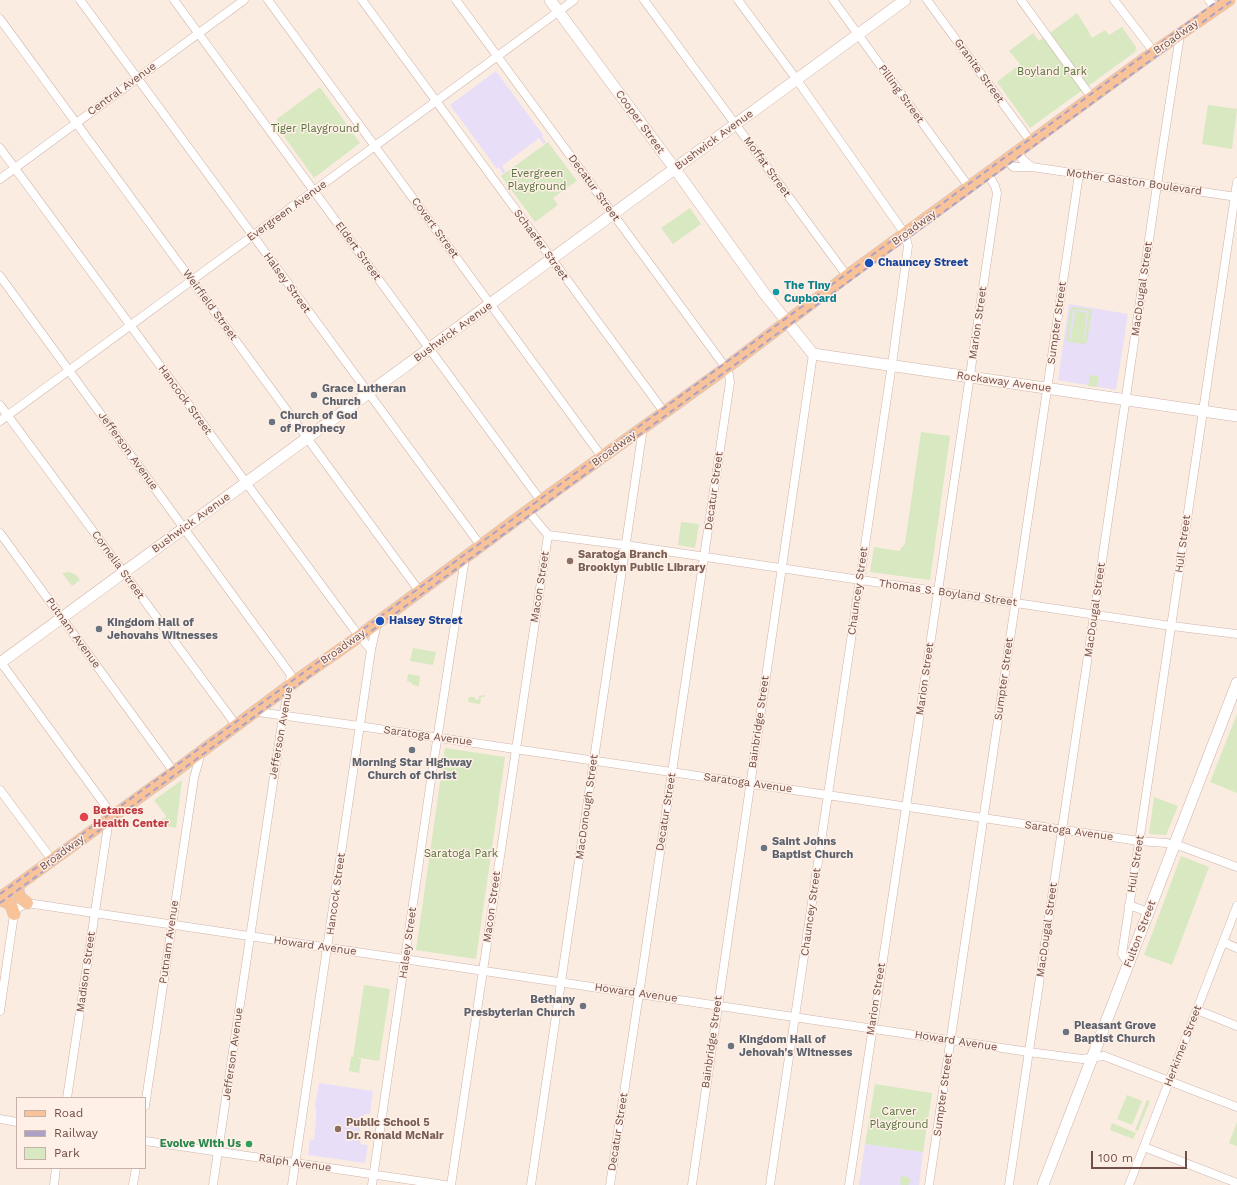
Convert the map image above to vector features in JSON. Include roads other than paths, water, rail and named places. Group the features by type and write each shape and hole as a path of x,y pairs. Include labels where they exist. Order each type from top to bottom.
{"main road":[{"name":"Cooper Street","path":"550,0 764,293 787,322"},
{"name":"Bushwick Avenue","path":"0,662 906,0"},
{"name":"Broadway","path":"0,899 290,685 420,592 541,501 726,368 847,276 1154,52 1180,35 1212,5 1229,0"},
{"path":"787,322 814,354"},
{"name":"Rockaway Avenue","path":"814,354 1237,416"},
{"name":"Fulton Street","path":"1043,1185 1237,683"},
{"path":"18,885 20,896 27,903"},
{"path":"0,899 9,904 14,914"}],"street":[{"name":"Halsey Street","path":"80,0 481,546"},
{"name":"Eldert Street","path":"174,0 541,501"},
{"name":"Central Avenue","path":"0,179 244,0"},
{"name":"Covert Street","path":"268,0 602,457"},
{"name":"Schaefer Street","path":"362,0 664,412"},
{"name":"Decatur Street","path":"456,0 726,368 730,382 610,1185"},
{"name":"Evergreen Avenue","path":"0,421 574,0"},
{"name":"Moffat Street","path":"644,0 847,276"},
{"name":"Chauncey Street","path":"738,0 797,80 905,234 908,246 892,365 770,1185"},
{"name":"Pilling Street","path":"833,0 970,187"},
{"name":"Granite Street","path":"927,0 1031,142"},
{"path":"1021,0 1092,98"},
{"path":"1114,0 1154,52"},
{"name":"Weirfield Street","path":"0,19 420,592"},
{"name":"MacDougal Street","path":"1009,1185 1180,35"},
{"name":"Hancock Street","path":"0,148 353,628 371,650"},
{"path":"1017,152 1023,160 1032,167"},
{"name":"Mother Gaston Boulevard","path":"1007,160 1013,167 1032,167 1236,196"},
{"name":"Marion Street","path":"849,1185 997,193 988,174"},
{"name":"Sumpter Street","path":"929,1185 1079,174"},
{"name":"Hull Street","path":"1128,964 1122,954 1237,182"},
{"name":"Jefferson Avenue","path":"0,276 291,675 283,716 213,1185"},
{"name":"Bainbridge Street","path":"692,1185 717,1006 814,354"},
{"name":"Cornelia Street","path":"0,405 236,726"},
{"name":"MacDonough Street","path":"531,1185 643,428"},
{"path":"528,511 548,535"},
{"name":"Putnam Avenue","path":"0,533 62,618 179,768 189,770 194,778"},
{"name":"Thomas S. Boyland Street","path":"548,535 625,545 1094,615 1237,634"},
{"name":"Macon Street","path":"451,1185 548,535"},
{"name":"Halsey Street","path":"372,1185 465,558"},
{"name":"Hancock Street","path":"292,1185 376,623"},
{"path":"0,662 111,818"},
{"name":"Saratoga Avenue","path":"256,711 1062,830 1139,841 1166,843 1183,847 1237,867"},
{"name":"Putnam Avenue","path":"146,1099 194,778 201,752"},
{"path":"0,790 52,860"},
{"name":"Madison Street","path":"67,1097 94,914 105,845 111,818"},
{"path":"94,830 105,845"},
{"path":"0,1011 14,914 18,908 27,903"},
{"name":"Howard Avenue","path":"27,903 1029,1052 1082,1059 1104,1056 1237,1107"},
{"name":"Hull Street","path":"1129,905 1148,912"},
{"name":"Herkimer Street","path":"1129,1185 1237,906"},
{"path":"1223,942 1237,948"},
{"path":"1197,1010 1237,1026"},
{"path":"0,1119 16,1122"},
{"name":"Ralph Avenue","path":"146,1141 446,1185"},
{"path":"1144,1147 1237,1183"},
{"path":"54,1185 56,1169"},
{"path":"133,1185 136,1169"}],"railway":[{"path":"0,894 1219,0"},
{"path":"0,903 1233,0"}],"place":[{"name":"Chauncey Street","path":"869,263"},
{"name":"The Tiny Cupboard","path":"776,292"},
{"name":"Grace Lutheran Church","path":"314,395"},
{"name":"Church of God of Prophecy","path":"272,422"},
{"name":"Saratoga Branch Brooklyn Public Library","path":"570,561"},
{"name":"Halsey Street","path":"380,621"},
{"name":"Kingdom Hall of Jehovahs Witnesses","path":"99,629"},
{"name":"Morning Star Highway Church of Christ","path":"412,750"},
{"name":"Betances Health Center","path":"84,817"},
{"name":"Saint Johns Baptist Church","path":"764,848"},
{"name":"Bethany Presbyterian Church","path":"583,1006"},
{"name":"Pleasant Grove Baptist Church","path":"1066,1032"},
{"name":"Kingdom Hall of Jehovah's Witnesses","path":"731,1046"},
{"name":"Public School 5 Dr. Ronald McNair","path":"338,1129"},
{"name":"Evolve With Us","path":"249,1144"}],"park label":[{"name":"Boyland Park","path":"1052,72"},
{"name":"Tiger Playground","path":"315,129"},
{"name":"Evergreen Playground","path":"537,180"},
{"name":"Saratoga Park","path":"461,854"},
{"name":"Carver Playground","path":"899,1118"}]}
